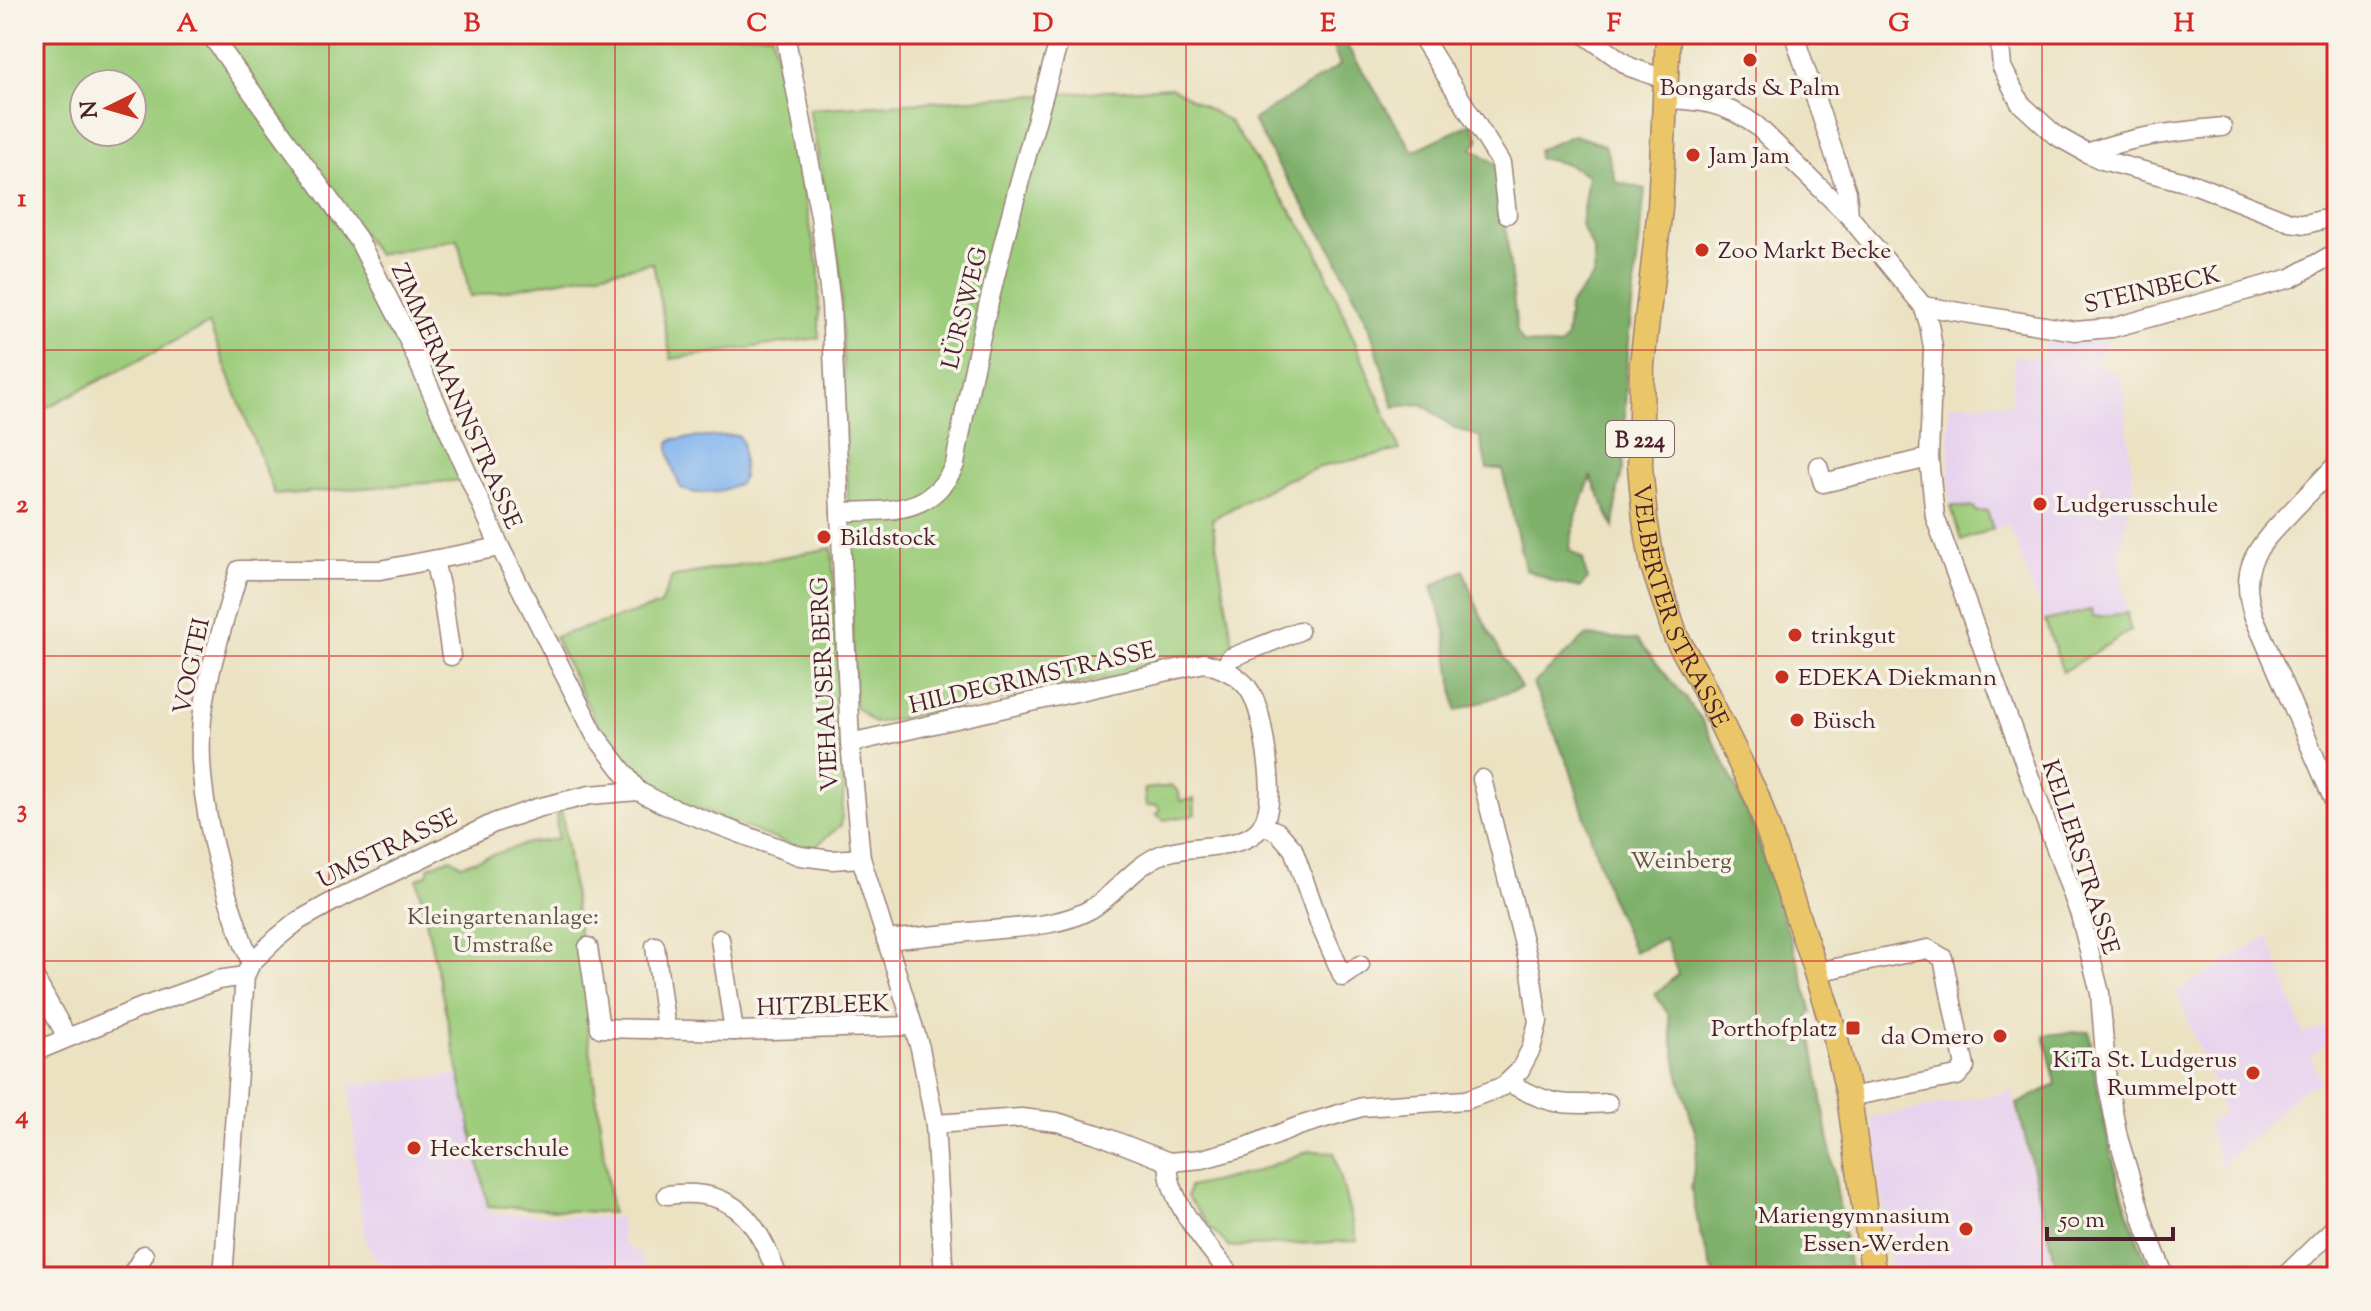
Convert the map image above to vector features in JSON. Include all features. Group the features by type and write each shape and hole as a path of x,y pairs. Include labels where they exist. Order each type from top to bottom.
{"main road":[{"name":"VELBERTER STRASSE","path":"1668,34 1660,208 1640,406 1640,466 1645,519 1653,566 1676,637 1757,797 1816,972"},
{"name":"B 224","path":"1816,972 1849,1097 1874,1277"}],"street":[{"name":"ZIMMERMANNSTRASSE","path":"210,34 358,239 400,321 500,547 595,735 638,791"},
{"name":"VIEHAUSER BERG","path":"785,34 820,216 831,305 850,743 861,858 913,1026 935,1124 944,1277"},
{"name":"LÜRSWEG","path":"840,512 886,510 921,503 943,486 950,476 978,345 1061,34"},
{"path":"1420,34 1501,163 1507,214"},
{"path":"1584,34 1664,89"},
{"path":"1999,34 2002,67 2020,103 2055,135 2087,153 2102,160 2196,185 2290,222 2306,224 2337,216"},
{"path":"1795,38 1847,192 1849,216"},
{"name":"KELLERSTRASSE","path":"1664,89 1692,100 1721,105 1742,114 1757,126 1849,216 1923,306 1933,348 1929,458 1935,517 2080,915 2100,993 2107,1081 2118,1137 2146,1230 2165,1277"},
{"path":"2087,153 2121,140 2222,127"},
{"name":"STEINBECK","path":"1923,306 2075,331 2112,328 2283,281 2305,272 2337,252"},
{"path":"1818,466 1823,483 1929,458"},
{"path":"2337,464 2262,542 2251,564 2248,582 2254,617 2337,808"},
{"name":"VOGTEI","path":"248,969 211,832 203,782 201,737 209,679 239,570 380,570 500,547"},
{"path":"434,560 451,656"},
{"path":"886,940 1054,922 1090,909 1146,861 1184,848 1247,838 1262,825 1269,799 1269,764 1263,728 1252,693 1239,677 1225,668 1230,658 1299,631"},
{"name":"HILDEGRIMSTRASSE","path":"850,743 1204,663 1225,668"},
{"path":"935,1124 1021,1118 1057,1122 1169,1162 1202,1159 1246,1147 1299,1126 1362,1107 1466,1100 1504,1086 1520,1070 1531,1049 1538,1022 1531,972 1482,779"},
{"path":"638,791 665,805 800,856 832,860 861,858"},
{"name":"UMSTRASSE","path":"248,969 298,921 494,823 565,800 638,791"},
{"path":"1262,825 1278,832 1293,849 1320,925 1343,977 1360,965"},
{"name":"HITZBLEEK","path":"720,939 734,1031"},
{"path":"655,946 666,1030"},
{"name":"HITZBLEEK","path":"588,947 600,1028 734,1031 913,1026"},
{"path":"1816,972 1928,949 1943,958 1965,1067 1957,1076 1849,1097"},
{"path":"34,1052 248,969 223,1277"},
{"path":"34,977 67,1037"},
{"path":"1508,1082 1551,1103 1571,1106 1608,1103"},
{"path":"1169,1162 1167,1172 1172,1191 1210,1250 1233,1277"},
{"path":"667,1195 680,1193 725,1200 742,1211 757,1230 778,1277"},
{"path":"2284,1277 2337,1225"},
{"path":"130,1277 144,1255"}],"shaded area":[{"name":"Ludgerusschule","path":"2046,337 2080,341 2108,339 2094,361 2123,379 2133,490 2119,552 2130,631 2063,672 2009,524 1961,541 1950,502 1949,404 2012,403 2014,355 2043,359"},
{"path":"2268,936 2304,1035 2337,1022 2337,1036 2311,1056 2321,1082 2300,1091 2221,1167 2207,1124 2224,1112 2177,992"},
{"name":"Heckerschule","path":"458,1075 488,1213 621,1218 623,1244 639,1254 649,1277 391,1277 372,1255 364,1236 350,1085"},
{"name":"Mariengymnasium Essen-Werden","path":"2012,1091 2057,1277 1893,1277 1872,1118"}],"green space":[{"path":"47,34 207,34 340,222 464,480 275,495 209,324 34,414 34,43"},
{"path":"222,34 772,34 819,269 819,338 671,359 653,263 470,297 458,239 377,255"},
{"path":"1344,41 1413,151 1472,123 1479,140 1472,148 1496,164 1517,332 1524,343 1559,347 1566,338 1569,306 1594,275 1594,251 1581,225 1588,175 1567,164 1538,158 1538,150 1574,135 1605,145 1616,182 1645,189 1627,351 1623,468 1614,528 1591,477 1576,516 1569,550 1583,559 1587,580 1580,588 1554,582 1525,569 1502,469 1487,469 1480,437 1453,427 1422,404 1394,407 1369,325 1332,250 1253,120 1340,65 1331,43"},
{"path":"1171,87 1229,121 1315,246 1400,450 1320,467 1283,481 1212,519 1234,650 1011,698 874,723 855,706 840,269 809,109"},
{"path":"1951,506 1975,508 1976,512 1987,511 1993,529 1961,541"},
{"path":"832,548 845,773 841,825 816,846 795,847 644,788 601,732 554,637 660,605 672,577"},
{"path":"1464,570 1496,645 1521,688 1456,711 1445,628 1432,586"},
{"path":"2091,610 2093,617 2127,613 2130,631 2063,672 2045,621"},
{"name":"Weinberg","path":"1586,636 1638,640 1700,717 1755,831 1812,1013 1808,1014 1851,1277 1716,1277 1714,1274 1700,1233 1691,1188 1698,1142 1678,1072 1668,1014 1655,994 1678,974 1665,938 1634,952 1608,892 1569,766 1533,684"},
{"path":"1173,786 1179,793 1180,801 1194,799 1195,815 1164,820 1156,814 1160,810 1157,805 1146,806 1144,789"},
{"name":"Kleingartenanlage: Umstraße","path":"562,812 591,1018 586,1020 612,1213 488,1206 417,879 428,874 428,867 451,858 462,865 528,843 558,839 556,815"},
{"path":"2089,1031 2099,1094 2120,1187 2153,1277 2059,1277 2017,1104 2056,1084 2044,1035"},
{"path":"1308,1151 1334,1152 1357,1241 1229,1247 1187,1197 1189,1187 1251,1173"}],"water":[{"path":"738,435 743,444 743,478 739,484 718,492 694,493 681,488 669,455 669,443 674,439"}],"place":[{"name":"Bongards & Palm","path":"1750,60"},
{"name":"Jam Jam","path":"1693,155"},
{"name":"Zoo Markt Becke","path":"1702,250"},
{"name":"Ludgerusschule","path":"2040,504"},
{"name":"Bildstock","path":"824,537"},
{"name":"trinkgut","path":"1795,635"},
{"name":"EDEKA Diekmann","path":"1782,677"},
{"name":"Büsch","path":"1797,720"},
{"name":"Porthofplatz","path":"1853,1028"},
{"name":"da Omero","path":"2000,1036"},
{"name":"KiTa St. Ludgerus Rummelpott","path":"2253,1073"},
{"name":"Heckerschule","path":"414,1148"},
{"name":"Mariengymnasium Essen-Werden","path":"1966,1229"}]}
